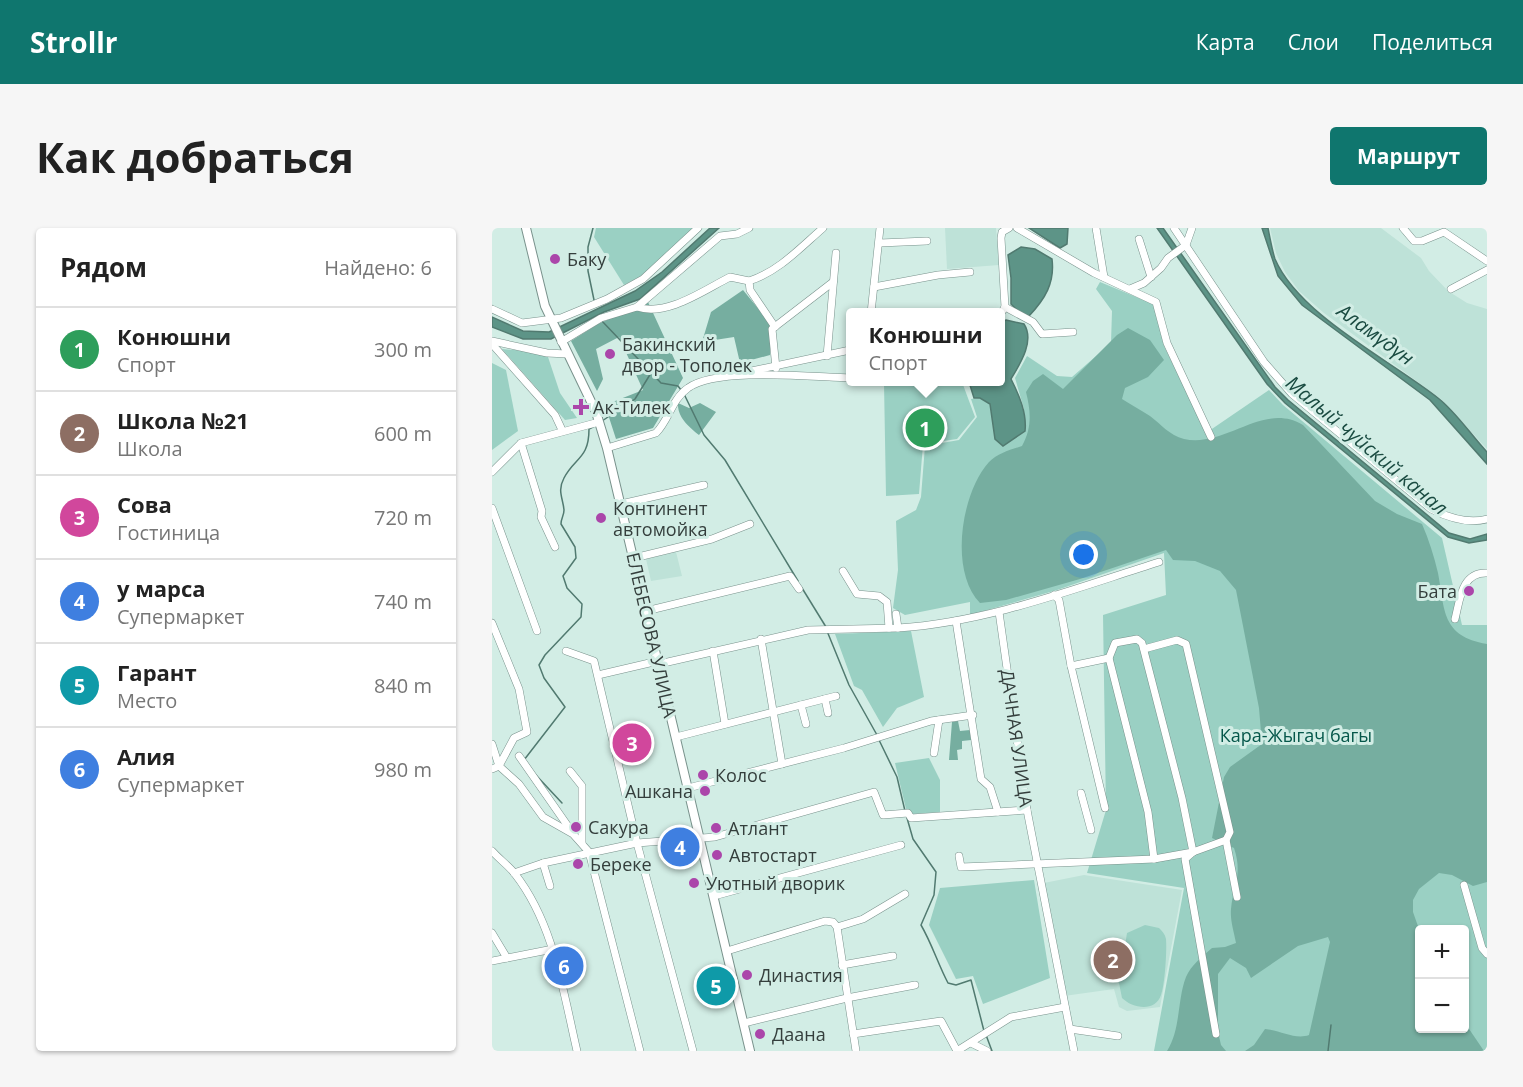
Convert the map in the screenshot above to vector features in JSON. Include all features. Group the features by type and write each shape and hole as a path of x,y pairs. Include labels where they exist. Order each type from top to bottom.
{"main road":[{"name":"ЕЛЕБЕСОВА УЛИЦА","path":"526,228 551,322 599,422 607,448 750,1051"}],"street":[{"path":"492,309 522,323 551,322 607,299 643,279 698,228"},
{"path":"560,341 601,318 637,307 720,236 737,234 749,228"},
{"path":"637,307 645,310 674,305 730,277 749,281 764,277 823,228"},
{"path":"871,308 880,228"},
{"path":"1008,228 1002,232 1001,238 1005,308 1033,322 1042,334 1072,332"},
{"path":"1017,228 1104,277 1156,302 1167,342 1211,437"},
{"path":"1096,228 1104,277"},
{"path":"1174,228 1264,362 1292,394 1431,509 1446,517 1480,521 1487,519"},
{"path":"1130,289 1151,277 1170,256 1184,246 1192,228"},
{"path":"1403,228 1414,241 1422,241 1444,232 1487,261"},
{"path":"1139,239 1151,277"},
{"path":"880,243 927,241"},
{"path":"827,356 836,253"},
{"path":"1451,289 1487,270"},
{"path":"874,287 938,275 970,272"},
{"path":"749,281 750,290 775,327"},
{"path":"776,368 772,329 833,282"},
{"path":"492,342 548,353 567,354"},
{"path":"492,342 555,414 562,430"},
{"path":"607,448 656,434 678,397 688,388 700,382 776,368 846,351"},
{"path":"724,376 846,378"},
{"path":"492,472 520,443 599,422"},
{"path":"520,443 538,497 541,517 555,547"},
{"path":"621,504 704,485"},
{"path":"492,508 537,632"},
{"path":"634,558 712,539 750,524"},
{"path":"598,675 808,630 898,628 956,621 999,612 1159,562"},
{"path":"843,571 857,594 879,596 887,602 889,628"},
{"path":"1455,619 1468,579 1474,575 1487,573"},
{"path":"646,611 790,576 799,589"},
{"path":"1054,595 1059,600 1071,666 1105,808"},
{"name":"ДАЧНАЯ УЛИЦА","path":"999,612 1027,810 1074,1051"},
{"path":"896,614 898,628"},
{"path":"956,621 973,715 981,779 990,787 998,812"},
{"path":"492,623 519,689 527,732 514,738 496,768"},
{"path":"761,639 782,764"},
{"path":"1154,859 1148,812 1109,658 1114,644 1124,641 1140,639 1144,649 1182,798 1193,852"},
{"path":"1144,649 1177,640 1186,644 1230,832 1226,840 1237,897"},
{"path":"566,651 594,661 637,843 693,1051"},
{"path":"713,651 725,724"},
{"path":"1071,666 1109,658"},
{"path":"676,737 836,696"},
{"path":"825,699 828,713"},
{"path":"801,705 806,724"},
{"path":"688,788 939,720 973,715"},
{"path":"934,753 939,720"},
{"path":"492,744 496,768 519,784 543,816 573,834"},
{"path":"519,756 573,834 589,852 639,1051"},
{"path":"570,771 582,786 582,843"},
{"path":"514,873 543,863 637,843 715,837 874,792 883,815 908,813 910,818 1027,810"},
{"path":"1080,793 1091,830"},
{"path":"959,856 961,867 1154,859 1193,852 1226,840"},
{"path":"714,896 901,845"},
{"path":"492,851 514,873 543,922 553,949 577,1051"},
{"path":"1193,852 1185,859 1216,1034"},
{"path":"543,863 550,886"},
{"path":"1464,885 1482,948 1487,954"},
{"path":"727,951 825,921 835,925 863,919 905,894"},
{"path":"835,925 856,1051"},
{"path":"492,933 507,958"},
{"path":"492,961 553,949"},
{"path":"842,965 893,956"},
{"path":"744,1023 847,998 915,985"},
{"path":"853,1034 940,1021 957,1051 1011,1017 1065,1007"},
{"path":"1070,1029 1118,1036"},
{"path":"971,1043 987,1051"}],"shaded area":[{"path":"710,228 719,228 640,299 604,312 551,339 523,339 492,327 492,317 523,331 549,332 635,291 662,272"},
{"path":"945,228 996,228 999,265 947,269"},
{"path":"1029,228 1068,228 1067,244 1060,248"},
{"path":"1157,228 1163,228 1275,387 1288,400 1449,533 1470,539 1487,534 1487,540 1469,543 1448,537 1285,403 1267,384"},
{"path":"1262,228 1268,228 1275,259 1287,279 1304,299 1324,318 1445,404 1487,452 1487,464 1430,400 1302,305 1278,276"},
{"path":"1270,228 1381,228 1421,258 1429,271 1448,291 1467,303 1487,309 1487,449 1441,399 1324,313 1299,291 1285,272 1276,253"},
{"path":"1021,247 1035,249 1052,259 1052,276 1048,290 1029,316 1021,314 1011,304 1008,255"},
{"path":"1005,320 1024,324 1028,338 1025,352 1011,379 1024,411 1025,431 1003,446 995,439 990,404 980,398 974,398 970,386 1005,386"},
{"path":"676,552 682,576 651,581 646,559"},
{"path":"1084,875 1182,890 1160,1007 1127,1011 1119,1007 1114,989 1064,996 1044,883"}],"green space":[{"path":"596,228 694,228 643,275 624,285 594,237"},
{"name":"Кара-Жыгач багы","path":"1100,282 1153,304 1164,346 1206,433 1269,390 1283,405 1442,538 1462,625 1487,625 1487,1051 1154,1051 1184,888 1087,873 1106,810 1103,615 1166,595 1164,553 1057,590 970,615 970,602 905,615 893,608 898,570 896,521 916,510 921,497 925,446 959,440 977,417 971,399 980,398 990,404 995,439 1024,409 1015,378 1027,356 1057,376 1072,377 1111,343 1112,311 1096,289"},
{"path":"743,290 770,323 770,355 740,363 734,337 702,342 711,312"},
{"path":"648,302 683,378 653,428 616,439 605,405 643,390 619,337 596,349 603,379 597,391 571,341 598,324"},
{"name":"Кара-Жыгач багы","path":"1128,328 1150,340 1164,360 1148,377 1125,388 1122,399 1150,416 1170,432 1184,439 1200,440 1259,421 1273,418 1288,419 1303,425 1375,501 1397,514 1422,524 1435,560 1444,610 1448,619 1461,635 1487,644 1487,882 1473,886 1452,875 1439,873 1419,889 1413,900 1413,912 1418,925 1415,925 1415,1033 1469,1033 1469,1029 1484,1051 1245,1051 1254,1045 1265,1029 1293,1036 1309,1035 1330,942 1328,937 1298,946 1251,978 1246,968 1230,958 1218,974 1218,1032 1221,1045 1226,1051 1167,1051 1175,1033 1183,986 1188,973 1212,948 1236,943 1231,913 1238,873 1237,857 1234,848 1212,838 1224,777 1230,767 1262,744 1259,708 1236,590 1220,571 1195,561 1173,560 1166,550 1080,579 1006,600 980,603 970,589 964,572 962,552 962,532 966,512 979,476 993,459 1004,452 1022,446 1028,433 1030,420 1026,392 1033,381 1043,374 1063,389 1117,335"},
{"path":"502,349 527,351 548,357 560,393 577,418 565,420"},
{"path":"492,363 506,370 518,431 492,450"},
{"path":"884,386 963,386 975,417 957,439 923,444 919,494 886,496"},
{"path":"678,403 689,408 700,403 716,412 699,435 679,413"},
{"path":"911,631 924,697 897,708 883,727 862,690 854,686 835,634"},
{"path":"958,721 960,731 970,730 971,740 962,741 962,749 957,750 958,760 949,760 952,722"},
{"path":"929,758 940,780 940,812 912,814 906,809 895,763"},
{"path":"1034,880 1050,978 983,1004 973,976 956,979 929,925 940,888"},
{"path":"1145,925 1159,928 1162,931 1166,939 1166,951 1165,976 1161,995 1154,1004 1143,1007 1131,1004 1122,998 1119,983 1127,933"}],"waterway":[{"path":"593,228 588,247 588,271 594,300"},
{"path":"601,320 661,383 678,386 681,390"},
{"path":"602,421 635,399 651,373"},
{"path":"684,394 704,435 725,460 798,581"},
{"path":"524,760 565,707 544,678 539,665 545,655 581,617 582,604 567,588 563,576 576,558 575,547 561,524 564,510 561,491 564,478 584,452 589,429 593,427"},
{"path":"802,588 826,627"},
{"path":"827,631 849,685 877,735"},
{"path":"879,740 897,777 905,811"},
{"path":"534,773 562,803"},
{"path":"907,818 913,839 936,872 934,895 921,925 948,983 956,985 971,980 984,1031"},
{"path":"1328,1051 1331,1025"},
{"path":"986,1035 992,1051"}],"place":[{"name":"Баку","path":"555,259"},
{"name":"Бакинский двор - Тополек","path":"610,354"},
{"name":"Ак-Тилек","path":"581,407"},
{"name":"Конюшни","path":"925,428"},
{"name":"Континент автомойка","path":"601,518"},
{"name":"Бата","path":"1469,591"},
{"name":"Сова","path":"632,743"},
{"name":"Колос","path":"703,775"},
{"name":"Ашкана","path":"705,791"},
{"name":"Сакура","path":"576,827"},
{"name":"Атлант","path":"716,828"},
{"name":"у марса","path":"680,847"},
{"name":"Автостарт","path":"717,855"},
{"name":"Береке","path":"578,864"},
{"name":"Уютный дворик","path":"694,883"},
{"name":"Школа №21","path":"1113,960"},
{"name":"Алия","path":"564,966"},
{"name":"Династия","path":"747,975"},
{"name":"Гарант","path":"716,986"},
{"name":"Даана","path":"760,1034"}],"water label":[{"name":"Аламүдүн","path":"1376,334"},
{"name":"Малый чуйский канал","path":"1367,445"}]}
